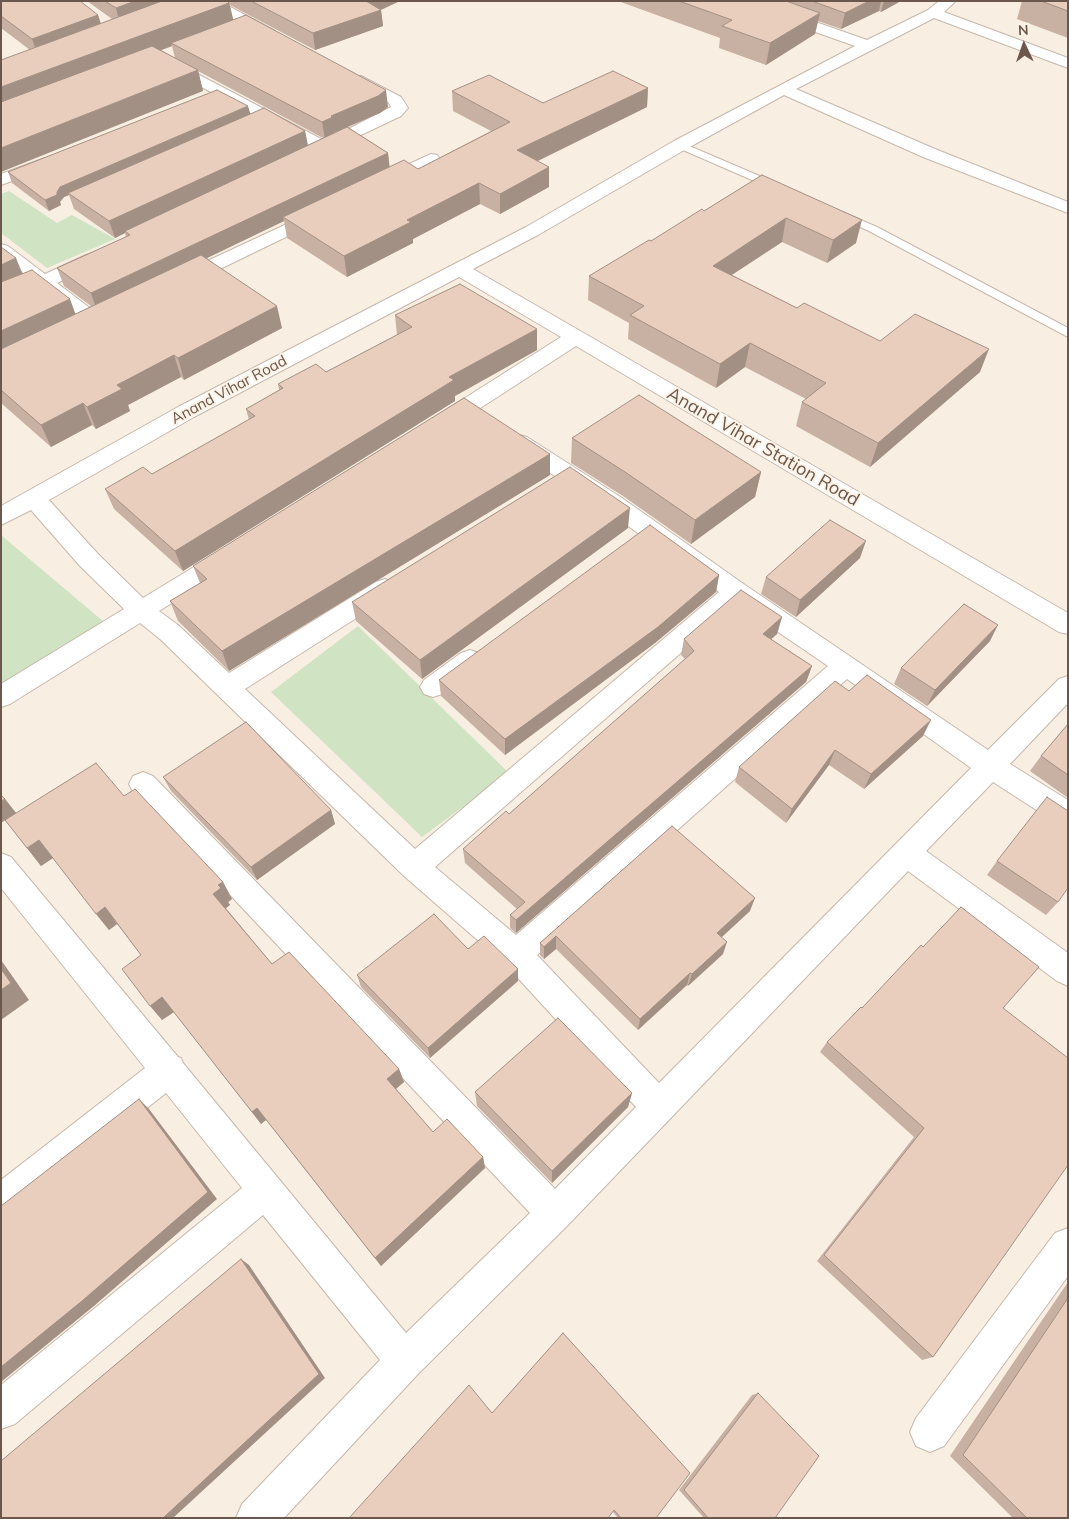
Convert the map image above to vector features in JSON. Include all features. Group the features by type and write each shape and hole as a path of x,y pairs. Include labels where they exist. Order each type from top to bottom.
{"street":[{"path":"741,1 870,46"},
{"name":"Anand Vihar Road","path":"1,517 186,412 532,231 680,145 784,89 933,13 949,1"},
{"path":"202,2 250,23 284,41"},
{"path":"933,13 1068,63"},
{"path":"231,30 250,23"},
{"path":"176,51 154,60 268,116 324,148"},
{"path":"307,156 395,113 400,108 395,100 344,73"},
{"path":"784,89 929,153 1068,208"},
{"path":"202,100 220,92"},
{"path":"250,124 268,116"},
{"path":"1,180 56,158"},
{"path":"361,193 431,159"},
{"path":"167,288 334,206"},
{"path":"1,250 96,322"},
{"path":"1,301 105,253"},
{"name":"Anand Vihar Station Road","path":"459,269 1068,625"},
{"path":"424,434 576,337"},
{"path":"466,408 569,475 640,534 736,591 990,766 1068,815"},
{"path":"544,490 569,475"},
{"path":"34,498 88,560 141,611 169,632 414,868 516,954 659,1107"},
{"path":"1,697 249,544"},
{"path":"226,688 404,577"},
{"path":"414,868 736,591"},
{"path":"433,687 489,646"},
{"path":"516,954 846,665"},
{"path":"256,1518 405,1361 555,1214 1068,686"},
{"path":"143,784 555,1214"},
{"path":"905,852 1068,972"},
{"path":"1,866 405,1361"},
{"path":"1,1202 169,1070"},
{"path":"1,1410 266,1190"},
{"path":"930,1432 1068,1246"}],"lane":[{"path":"680,145 790,193"},
{"path":"827,209 872,229 1068,333"}],"green space":[{"path":"9,191 57,223 72,215 115,239 47,268 1,233 1,194"},
{"path":"1,535 110,627 1,694"},
{"path":"358,626 509,773 422,837 271,692"}],"building":[{"path":"1,1 80,1 98,15 32,39 1,16"},
{"path":"105,1 135,1 116,8"},
{"path":"162,1 227,1 229,3 1,87 1,60"},
{"path":"251,1 366,1 381,10 313,33"},
{"path":"679,1 786,1 820,13 770,43 722,26 732,20"},
{"path":"812,1 869,1 845,13"},
{"path":"1041,1 1068,1 1068,11"},
{"path":"246,15 386,90 378,96 331,116 333,117 322,122 171,43"},
{"path":"152,46 198,70 1,148 1,102"},
{"path":"613,71 648,88 517,150 549,167 500,194 479,183 407,220 411,222 344,256 283,217 404,160 418,169 510,122 452,91 489,75 543,103"},
{"path":"217,90 248,106 60,187 57,195 45,200 8,172"},
{"path":"264,108 305,131 109,221 68,193"},
{"path":"347,127 388,153 91,293 57,268 130,235 125,231"},
{"path":"762,175 862,220 833,240 786,218 713,266 797,308 804,303 880,341 915,314 989,349 878,443 802,402 826,383 750,343 720,364 630,315 644,306 589,276 649,240 651,241 702,209 704,211"},
{"path":"1,247 16,258 1,265"},
{"path":"201,255 277,306 178,358 174,355 117,385 122,389 87,407 83,403 41,425 1,390 1,349"},
{"path":"32,270 70,299 1,331 1,282"},
{"path":"460,284 537,329 449,377 454,380 175,551 105,489 143,467 152,474 255,416 246,409 283,388 278,384 316,364 326,372 412,327 395,315"},
{"path":"639,395 761,472 695,520 572,438"},
{"path":"464,398 550,454 222,651 170,601 207,579 193,566"},
{"path":"570,467 630,508 420,660 352,602"},
{"path":"830,520 866,541 800,600 766,577"},
{"path":"650,525 719,575 658,627 505,739 439,680"},
{"path":"741,590 782,617 763,634 812,666 516,920 510,915 525,902 463,849 506,811 509,814 694,651 684,639"},
{"path":"964,604 998,625 935,690 901,668"},
{"path":"867,675 931,720 871,774 835,750 792,809 739,767 835,681 849,691"},
{"path":"246,722 331,810 251,867 163,777"},
{"path":"1068,724 1068,775 1041,756"},
{"path":"96,763 124,796 135,789 223,882 218,885 221,888 213,894 272,964 289,952 399,1069 387,1079 433,1132 447,1119 483,1157 375,1258 257,1108 252,1112 162,997 150,1006 122,969 141,955 105,907 96,914 39,840 27,848 5,820"},
{"path":"1047,797 1068,811 1068,888 1058,902 997,861"},
{"path":"672,826 755,898 717,933 727,942 640,1019 556,936 544,947 540,943"},
{"path":"961,907 1039,967 1003,1008 1068,1058 1068,1165 933,1357 824,1255 924,1128 827,1042 921,945 923,947"},
{"path":"434,914 468,949 484,936 518,969 428,1048 357,975"},
{"path":"1,969 11,983 1,990"},
{"path":"558,1018 632,1093 552,1171 475,1092"},
{"path":"139,1099 208,1192 82,1301 1,1367 1,1206"},
{"path":"241,1259 319,1374 163,1518 1,1518 1,1461"},
{"path":"1068,1298 1068,1518 1027,1518 963,1455"},
{"path":"563,1333 690,1473 656,1518 621,1518 614,1510 608,1518 349,1518 469,1385 492,1413"},
{"path":"758,1393 819,1456 775,1518 708,1518 684,1490"}]}
